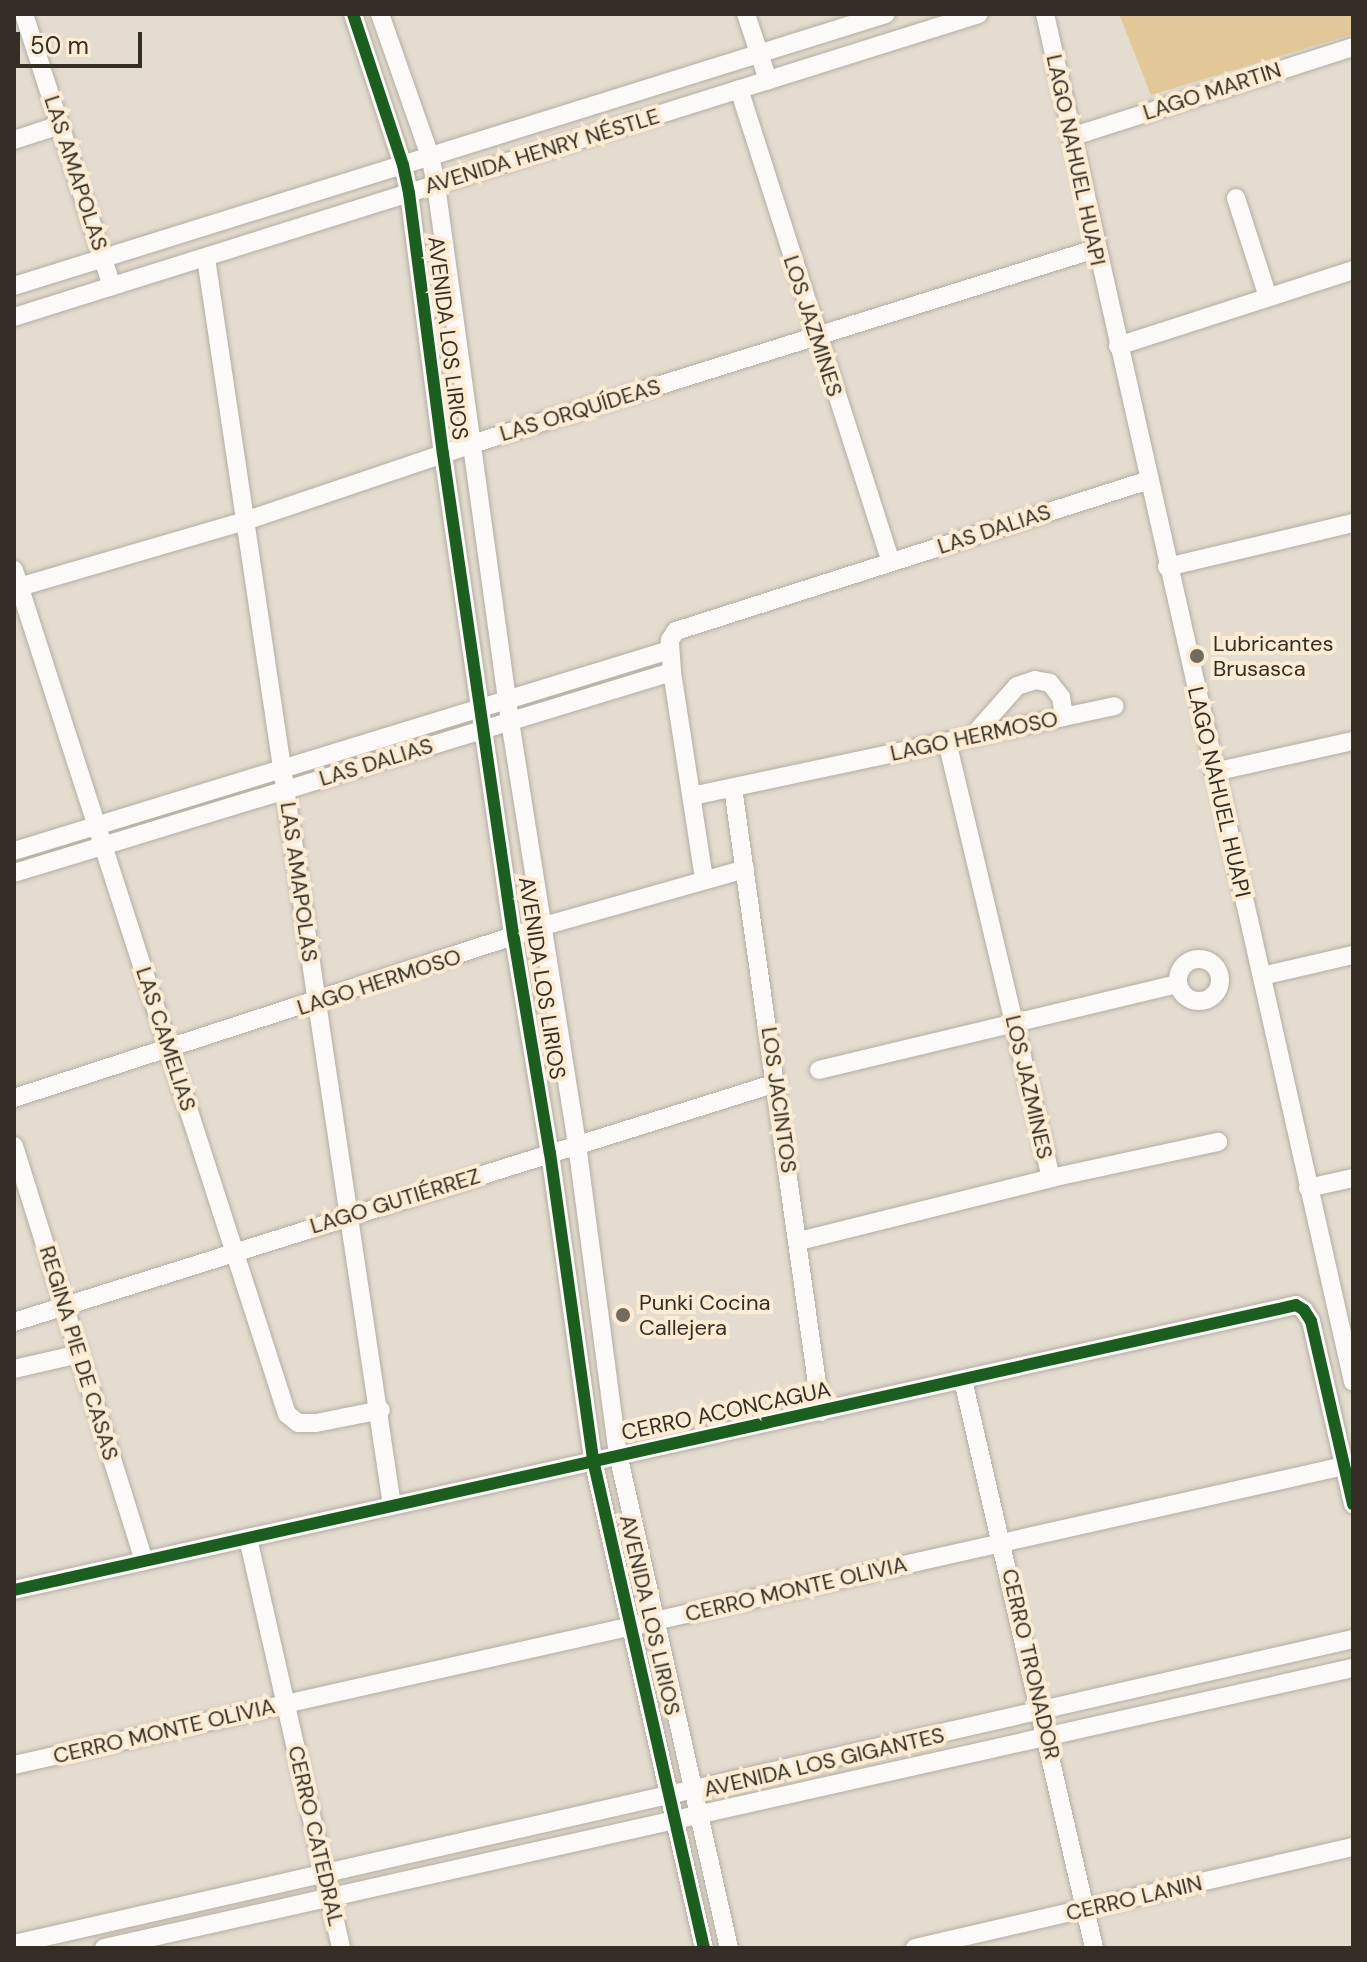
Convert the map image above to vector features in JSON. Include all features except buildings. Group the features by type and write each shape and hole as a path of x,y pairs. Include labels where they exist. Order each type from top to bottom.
{"street":[{"name":"LAS AMAPOLAS","path":"24,14 112,286"},
{"name":"AVENIDA LOS LIRIOS","path":"353,14 403,165 409,193 443,454 514,939 550,1153 593,1460 704,1948"},
{"name":"AVENIDA LOS LIRIOS","path":"380,14 430,156 436,185 510,721 577,1144 618,1454 729,1948"},
{"path":"746,14 768,80"},
{"name":"AVENIDA HENRY NÉSTLE","path":"14,286 886,14"},
{"name":"AVENIDA HENRY NÉSTLE","path":"14,317 979,14"},
{"name":"LAGO NAHUEL HUAPI","path":"1045,14 1095,249 1353,1382"},
{"name":"LAGO MARTIN","path":"1071,137 1353,47"},
{"name":"LOS JAZMINES","path":"739,89 891,562"},
{"path":"14,140 60,125"},
{"path":"1236,198 1268,297"},
{"name":"LAS ORQUÍDEAS","path":"17,579 245,521 472,444 1095,249"},
{"name":"LAS AMAPOLAS","path":"206,258 316,1002 381,1410 392,1505"},
{"path":"1118,346 1353,270"},
{"name":"LAS DALIAS","path":"14,851 670,650 676,631 1150,480"},
{"path":"1167,567 1353,523"},
{"name":"LAS CAMELIAS","path":"17,579 287,1414 298,1423 316,1423 381,1410"},
{"path":"670,650 704,878"},
{"name":"LAS DALIAS","path":"14,873 672,672"},
{"path":"972,737 1017,686 1035,680 1050,683 1061,697 1064,717"},
{"name":"LAGO HERMOSO","path":"692,796 1115,706"},
{"path":"1214,772 1353,741"},
{"name":"LOS JAZMINES","path":"799,1241 1051,1178 947,743"},
{"name":"LOS JACINTOS","path":"733,788 821,1412"},
{"name":"LAGO HERMOSO","path":"14,1098 514,939 544,926 704,878 745,869"},
{"path":"1262,976 1353,955"},
{"path":"819,1070 1013,1021 1178,984"},
{"name":"LAGO GUTIÉRREZ","path":"14,1322 776,1083"},
{"path":"1051,1178 1218,1142"},
{"name":"REGINA PIE DE CASAS","path":"14,1146 144,1561"},
{"path":"1308,1188 1353,1178"},
{"name":"CERRO ACONCAGUA","path":"14,1590 1296,1305 1304,1310 1311,1321 1344,1466"},
{"path":"14,1369 79,1354"},
{"name":"CERRO TRONADOR","path":"963,1380 1004,1543 1094,1948"},
{"path":"1344,1466 1353,1504"},
{"name":"CERRO MONTE OLIVIA","path":"14,1765 1344,1466"},
{"name":"CERRO CATEDRAL","path":"248,1538 341,1948"},
{"name":"AVENIDA LOS GIGANTES","path":"14,1944 695,1792 1353,1639"},
{"name":"AVENIDA LOS GIGANTES","path":"104,1948 1353,1668"},
{"name":"CERRO LANIN","path":"915,1948 1353,1847"}],"shaded area":[{"path":"1119,14 1353,14 1353,34 1151,95"}],"cycle path":[{"path":"353,14 403,165 409,193 443,454 514,939 550,1153 593,1460 704,1948"},
{"path":"14,1590 1296,1305 1304,1310 1311,1321 1353,1504"}],"place":[{"name":"Lubricantes Brusasca","path":"1197,656"},
{"name":"Punki Cocina Callejera","path":"623,1315"}]}
